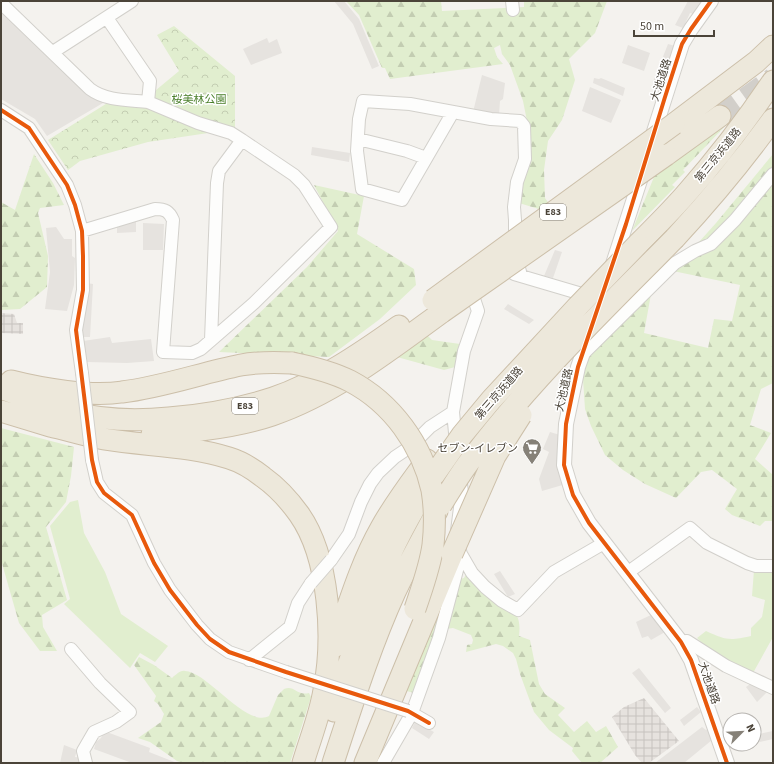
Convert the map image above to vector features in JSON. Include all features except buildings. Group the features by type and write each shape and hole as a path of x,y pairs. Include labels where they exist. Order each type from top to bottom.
{"highway":[{"name":"E83","path":"1,411 50,426 100,433 145,434 209,429 273,415 294,406 352,376 372,363 438,306 750,66 773,46"},
{"name":"第三京浜道路","path":"317,763 348,664 370,604 391,552 413,509 430,468 462,435 491,400 578,306 685,195 722,152 773,81"},
{"name":"E83","path":"1,388 71,412 111,418 159,419 197,416 238,408 280,395 305,384 343,363 380,339 438,306 666,155 720,116"},
{"name":"第三京浜道路","path":"333,763 371,651 394,593 441,505 472,458 506,415 555,360 675,238 713,197 773,119"},
{"path":"365,763 456,554 495,456 555,360"},
{"path":"1,378 38,387 92,394 121,393 155,387 242,365 270,362 292,363 314,367 351,382 368,392 399,421 410,436 419,453 432,490 434,525 433,546 427,574 415,609 352,763"},
{"path":"50,426 104,439 206,451 231,458 251,468 269,481 284,495 300,515 311,536 320,560 325,584 329,639 328,665 324,690 318,716 303,763"},
{"path":"333,647 368,553 381,527 397,502 430,468"}],"street":[{"path":"53,52 132,1"},
{"name":"大池道路","path":"711,1 682,44 626,224 578,367 566,424 564,465 573,495 589,523 681,642 691,660 727,763"},
{"path":"1,4 99,95 120,100 148,102 198,123 231,132 294,176 304,185 331,228 254,303 201,349 192,353 163,352 173,220 170,213 164,209 155,209 82,231"},
{"path":"107,18 150,81 148,102"},
{"path":"453,112 402,200 362,189 357,151 359,120 363,101 410,104 503,120 520,121 524,126 525,159 517,182 514,207 515,251 521,276"},
{"path":"1,110 29,128 67,185 75,205 82,231 83,290 76,330 92,460 97,482 104,493 132,515 154,563 170,590 197,625 210,639 224,649 249,660 410,712 429,723"},
{"path":"358,139 407,151 426,158"},
{"path":"211,340 217,183 219,171 242,140"},
{"path":"583,354 675,263 710,244 735,220 773,174"},
{"path":"383,763 410,712 439,638 456,554 456,539 462,492 453,412 464,352 478,311 469,284 480,276 490,273 516,274 601,300"},
{"path":"249,660 290,627 298,603 311,583 349,534 361,502 370,484 378,473 395,457 410,447 430,427 453,412"},
{"path":"627,573 690,528 707,543 747,563 756,566 773,566"},
{"path":"456,554 485,588 502,601 518,610 554,572 604,543"},
{"path":"681,642 687,641 726,666 773,688"},
{"path":"71,649 100,683 130,712 116,722 94,732 82,751 86,763"}],"shaded area":[{"path":"334,1 344,1 359,19 379,66 372,69 353,24"},
{"path":"688,1 703,1 694,14 690,13 683,28 675,25"},
{"path":"1,12 87,93 103,103 47,136 35,119 1,99"},
{"path":"267,38 269,43 277,39 282,53 251,65 243,49"},
{"path":"668,44 675,46 663,85 653,82"},
{"path":"628,45 650,53 644,71 622,63"},
{"path":"482,75 505,83 503,99 500,101 499,115 473,112"},
{"path":"594,78 601,78 625,88 623,96 593,83"},
{"path":"590,87 621,100 611,123 582,111"},
{"path":"312,147 350,153 349,162 311,155"},
{"path":"136,220 136,232 117,233 117,225"},
{"path":"143,223 164,224 163,250 143,250"},
{"path":"56,227 64,239 72,239 72,256 75,258 74,285 67,311 45,309 50,272 46,228"},
{"path":"555,250 562,252 553,278 544,276"},
{"path":"86,283 93,284 90,337 82,337"},
{"path":"508,304 534,320 529,324 504,309"},
{"path":"1,313 14,314 17,323 23,323 23,334 1,333"},
{"path":"110,337 112,343 151,339 154,361 127,363 87,362 83,341"},
{"path":"550,432 560,435 566,484 542,491 539,479 549,452 543,449"},
{"path":"500,571 515,594 508,597 494,574"},
{"path":"651,615 665,632 651,640 648,636 642,638 636,622"},
{"path":"639,668 671,708 665,713 632,673"},
{"path":"753,682 768,691 757,702 746,687"},
{"path":"644,698 679,741 649,763 642,763 635,755 612,717 624,707"},
{"path":"697,707 701,712 684,726 680,720"},
{"path":"415,722 434,732 429,739 412,728"},
{"path":"702,727 706,730 708,729 712,740 684,763 655,763"},
{"path":"104,731 150,748 149,752 177,763 132,763 94,749 96,742 101,738"},
{"path":"773,731 773,739 762,741 762,733"},
{"path":"64,745 77,750 75,757 83,758 83,763 60,763"}],"green space":[{"path":"346,1 441,1 442,11 524,7 524,1 607,1 595,33 569,59 575,80 562,120 548,141 544,170 545,198 550,205 542,210 519,203 523,179 531,158 527,121 523,101 510,65 502,54 500,45 494,48 497,57 503,64 390,79 385,68 382,68 359,15"},
{"name":"桜美林公園","path":"174,26 235,76 235,129 148,142 80,161 68,170 48,140 109,102 138,105 179,71 157,35"},
{"path":"725,120 728,123 683,170 685,172 672,185 675,187 632,231 656,172"},
{"path":"34,154 53,183 64,205 40,208 38,213 48,256 47,287 20,309 1,310 1,202 15,210"},
{"path":"773,154 773,383 761,389 750,425 771,433 755,459 773,475 773,521 765,521 760,526 732,515 725,509 737,489 712,470 701,472 676,498 645,484 623,470 605,455 591,426 585,409 583,379 588,354 651,294 644,333 708,348 714,319 732,321 740,285 673,271 716,223"},
{"path":"314,185 364,196 357,234 414,269 416,285 380,319 329,357 219,352 307,267 338,231"},
{"path":"427,335 432,340 460,344 455,367 444,370 397,357"},
{"path":"1,428 74,447 71,476 66,502 46,527 67,600 42,615 43,627 57,651 40,651 19,623 1,560"},
{"path":"78,500 84,533 105,572 121,614 168,646 155,662 140,653 130,668 64,604 70,599 50,526 70,502"},
{"path":"754,570 773,571 773,637 753,673 716,654 697,638 706,631 728,639 738,639 751,636 751,628 762,617 765,600 752,596"},
{"path":"467,572 515,612 518,618 520,630 519,636 530,640 539,684 545,694 565,708 558,715 574,732 587,721 596,732 606,726 618,747 600,763 582,763 572,751 573,748 549,730 534,712 516,659 513,653 503,646 496,644 466,652 467,645 472,644 473,640 471,635 453,628 446,629 414,693 403,690 451,577 459,579 464,578"},
{"path":"139,657 154,665 172,678 181,671 194,674 205,680 238,707 249,714 260,718 269,716 278,695 284,689 291,688 301,693 309,693 311,697 290,763 183,763 177,761 150,742 138,738 161,722 164,714 158,704 154,701 156,696 134,665"}],"tunnel":[{"path":"720,116 773,78"}],"cycle path":[{"path":"711,1 682,44 626,224 578,367 566,424 564,465 573,495 589,523 681,642 691,660 727,763"},
{"path":"1,110 29,128 67,185 75,205 82,231 83,256 83,290 76,330 92,460 97,482 104,493 132,515 154,563 170,590 197,625 210,639 229,652 408,711 429,723"}],"place":[{"name":"セブン-イレブン","path":"532,465"}]}
